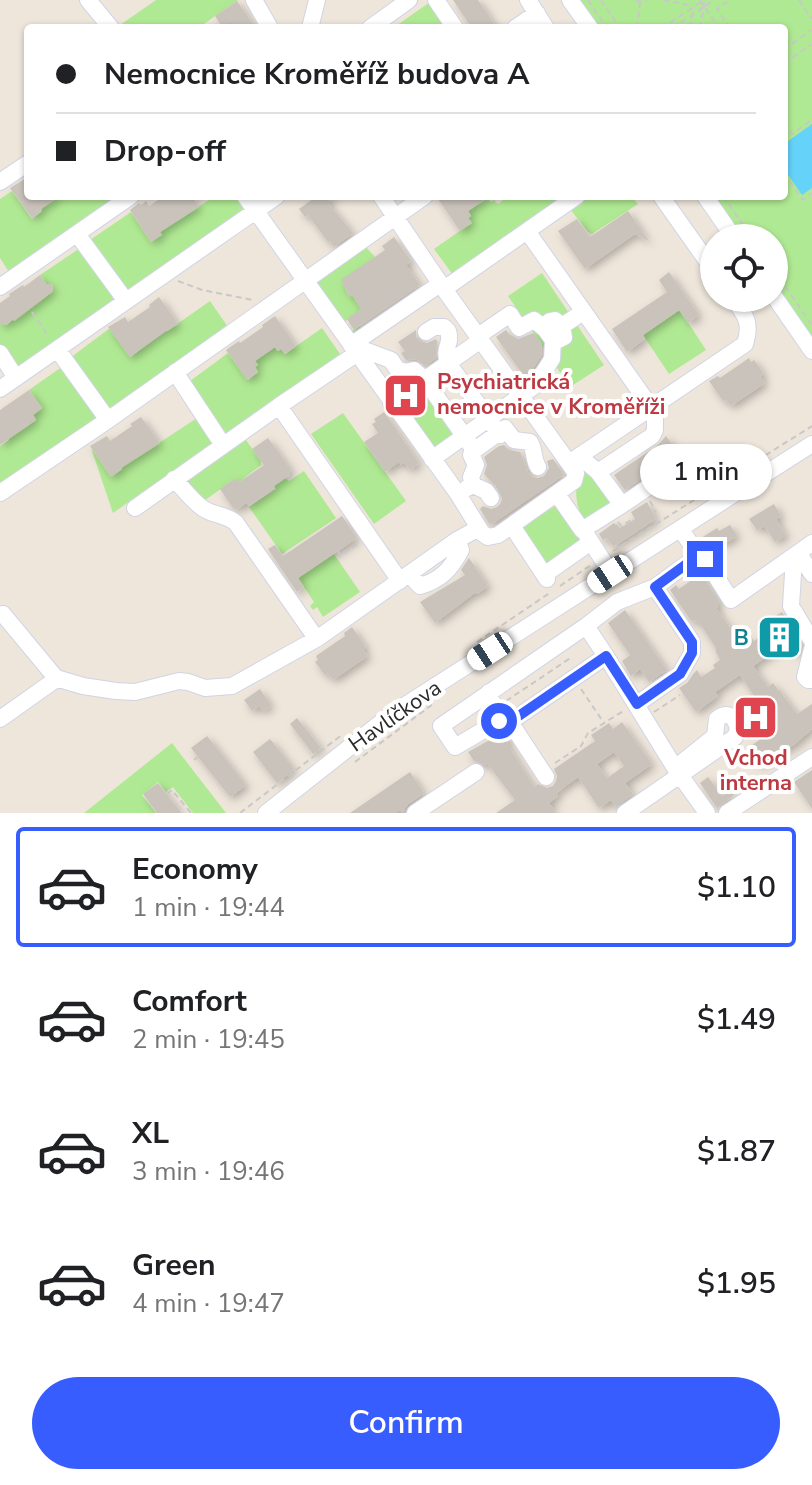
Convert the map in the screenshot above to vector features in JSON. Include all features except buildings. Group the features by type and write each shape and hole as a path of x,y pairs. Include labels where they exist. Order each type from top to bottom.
{"street":[{"path":"88,0 108,24"},
{"path":"254,0 268,24"},
{"path":"311,24 317,0"},
{"path":"376,24 409,0"},
{"path":"436,0 452,24"},
{"path":"570,0 587,24"},
{"path":"518,24 532,6 543,24"},
{"path":"0,182 24,166"},
{"path":"0,287 125,200"},
{"path":"248,200 458,494 482,533 488,537 498,535 574,481 575,459"},
{"path":"0,389 271,200"},
{"path":"384,200 522,396 575,459 598,472 622,505"},
{"path":"0,493 419,200"},
{"path":"135,508 442,286 571,200"},
{"path":"664,200 700,251"},
{"path":"708,200 724,224"},
{"path":"527,231 655,413 657,422 652,436 598,472"},
{"path":"77,234 126,301"},
{"path":"553,332 583,312"},
{"path":"575,459 745,344 748,319 743,312"},
{"path":"785,312 812,351"},
{"path":"391,403 510,314 519,328 534,320 553,332"},
{"path":"426,332 434,327 444,327 448,331 450,339 445,352 448,363 500,432 530,442 536,464"},
{"path":"432,459 472,450 500,432 522,396 543,380 543,373 554,350 553,332"},
{"path":"57,349 108,420"},
{"path":"354,350 391,360 397,369 405,372 414,370 425,380 472,450 471,477 483,491 458,494"},
{"path":"0,353 16,378"},
{"path":"175,372 223,445"},
{"path":"279,406 369,537 405,577"},
{"name":"Havlíčkova","path":"266,813 393,713 812,444"},
{"path":"512,526 545,577 594,546 622,505 678,467"},
{"path":"174,479 207,511 226,516 236,523 316,638"},
{"path":"557,494 611,573"},
{"path":"3,614 56,678 83,686 135,692 179,681 205,688 232,686 316,638 479,528"},
{"path":"680,529 705,559 731,600 802,551"},
{"path":"802,551 812,574"},
{"path":"802,551 791,606 812,641"},
{"path":"606,656 574,671 510,722 499,721 455,747 441,726 492,700 617,602 655,587 699,555"},
{"path":"641,711 680,674 692,653 692,642 655,587"},
{"path":"586,626 707,813"},
{"path":"812,649 805,677 812,680"},
{"path":"0,719 56,678"},
{"path":"492,700 544,774"},
{"path":"625,813 710,749"},
{"path":"727,813 812,757"},
{"path":"415,813 476,772"}],"path":[{"path":"588,0 604,24"},
{"path":"601,0 617,24"},
{"path":"637,24 638,1 647,0"},
{"path":"663,0 695,6"},
{"path":"690,24 695,6 692,0"},
{"path":"679,24 714,0"},
{"path":"727,24 717,9 730,0"},
{"path":"799,0 812,19"},
{"path":"668,24 702,1 716,24"},
{"path":"701,24 704,7"},
{"path":"788,46 812,30"},
{"path":"788,60 812,44"},
{"path":"788,128 792,134 812,120"},
{"path":"788,179 803,200 812,193"},
{"path":"726,200 742,224"},
{"path":"167,273 202,290 274,302"},
{"path":"788,290 812,325"},
{"path":"32,312 57,349"},
{"path":"594,546 812,426"},
{"path":"338,551 340,556 369,537"},
{"path":"492,700 572,657 574,671 604,723"},
{"path":"544,774 581,746 588,733 604,723 680,695"},
{"path":"194,760 198,757"},
{"path":"167,794 172,790 189,812"}],"green space":[{"path":"156,0 238,0 204,24 121,24"},
{"path":"579,0 812,0 812,340 788,305 788,224 732,224 716,200 788,200 788,24 595,24"},
{"path":"430,2 446,24 399,24"},
{"path":"12,191 32,219 54,200 114,200 9,272 0,258 0,199"},
{"path":"209,200 237,200 244,210 126,292 90,240 131,212 151,242 160,232"},
{"path":"485,200 494,200 498,204 503,200 560,200 453,275 434,249 471,223 468,211"},
{"path":"583,200 634,200 638,204 592,234 570,209"},
{"path":"365,246 375,257 342,281 349,296 370,303 344,322 351,332 360,326 363,331 354,338 311,283"},
{"path":"80,248 117,298 16,370 0,345 0,322 6,325 52,292 51,284 46,284 40,275"},
{"path":"542,273 604,365 570,387 508,296"},
{"path":"210,301 228,327 108,411 70,358 110,328 130,357"},
{"path":"680,310 706,350 669,374 643,335"},
{"path":"322,328 340,354 226,433 190,381 228,353 248,380 258,372 255,361 275,347 285,354"},
{"path":"63,366 100,416 0,486 0,446 9,440 5,434 22,430 36,420 33,415 42,408 29,390"},
{"path":"424,382 463,435 434,455 395,402"},
{"path":"343,413 406,501 374,524 311,434"},
{"path":"197,418 214,442 113,513 91,448 111,476"},
{"path":"246,440 261,465 239,482 236,478 201,503 181,483"},
{"path":"304,471 336,518 282,554 249,507 276,489 272,484 285,478 289,481"},
{"path":"593,471 619,502 585,523 577,501 577,476"},
{"path":"553,507 558,507 590,548 554,574 519,530"},
{"path":"334,554 360,592 323,617 317,607 313,610 310,606 314,602 298,578"},
{"path":"172,743 226,813 193,813 173,787 166,792 158,782 142,795 156,813 84,813"}],"water":[{"path":"812,124 812,188 802,195 788,175 788,141"}],"place":[{"name":"Psychiatrická nemocnice v Kroměříži","path":"406,395"},
{"name":"B","path":"780,638"},
{"name":"Vchod interna","path":"756,717"}],"route":[{"path":"499,721 510,722 606,656 637,704 680,674 692,653 692,642 655,587 699,555 705,559"}]}
